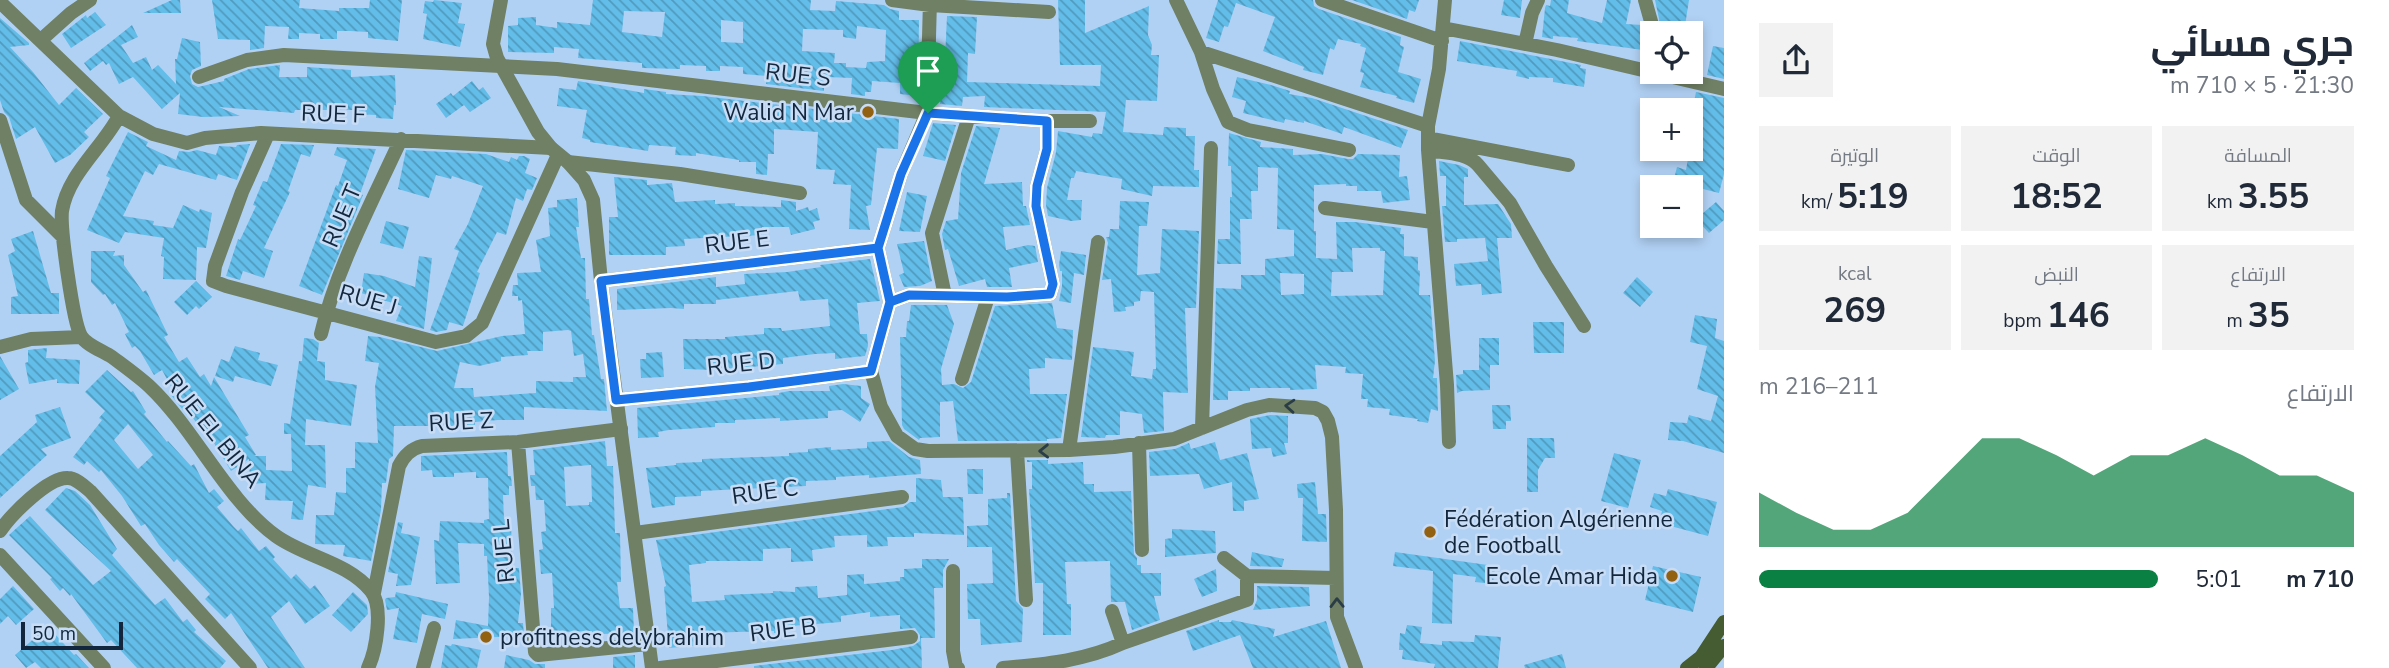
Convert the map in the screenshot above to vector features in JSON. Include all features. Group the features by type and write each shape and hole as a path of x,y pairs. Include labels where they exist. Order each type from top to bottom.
{"main road":[{"path":"1687,668 1701,657 1724,622"},
{"path":"1706,668 1724,646"}],"street":[{"path":"42,39 90,0"},
{"path":"500,0 493,44 503,68 525,111 559,155 584,180 590,191 652,668"},
{"path":"892,0 1049,12"},
{"path":"1176,0 1201,52 1213,89 1228,122 1248,130 1349,150"},
{"path":"1322,0 1443,34 1525,44 1724,89"},
{"path":"1445,0 1439,69 1428,138 1449,442"},
{"path":"1525,44 1538,0"},
{"path":"1645,0 1650,21"},
{"path":"0,2 42,39 119,117 79,173 67,195 62,212 62,236 81,337 31,339 0,348"},
{"path":"930,2 928,113 901,174 878,248 890,302 871,371 881,407 897,436 915,449 940,452 1069,450 1174,439 1247,410 1269,405 1315,408 1323,412 1332,437 1337,617 1356,668"},
{"path":"1201,52 1428,138 1473,159 1510,203 1546,267 1584,326"},
{"name":"RUE S","path":"199,77 247,60 284,55 557,69 928,113 1047,121 1090,121"},
{"path":"945,296 932,233 969,116"},
{"name":"RUE F","path":"119,117 153,134 187,143 205,138 268,134 401,139 559,155 800,193"},
{"path":"0,120 26,200 62,236"},
{"path":"890,302 909,295 988,297 1050,294 1050,267 1036,206 1037,186 1047,149 1047,121"},
{"name":"RUE J","path":"268,134 242,192 215,266 213,281 436,342 456,340 482,324 559,155"},
{"path":"1428,138 1568,165"},
{"name":"RUE T","path":"321,334 326,312 401,139"},
{"path":"1202,428 1211,148"},
{"path":"1325,208 1433,222"},
{"path":"1069,450 1098,242"},
{"name":"RUE E","path":"601,281 878,248"},
{"path":"962,379 988,297"},
{"name":"RUE EL BINA","path":"81,337 150,387 261,523 289,544 345,570 374,593"},
{"name":"RUE D","path":"616,400 749,387 871,371"},
{"name":"RUE Z","path":"374,593 399,466 405,455 422,446 518,442 621,429"},
{"name":"RUE L","path":"518,442 533,648 538,655 648,644"},
{"path":"1139,443 1142,550"},
{"path":"1017,451 1026,600"},
{"path":"0,531 8,519 50,484 68,478 75,481 91,492 250,668"},
{"name":"RUE C","path":"635,533 902,497"},
{"path":"0,555 104,668"},
{"path":"1224,558 1247,576 1336,578"},
{"path":"953,571 953,651 958,668"},
{"path":"1003,668 1072,661 1247,600 1247,576"},
{"path":"369,668 377,639 374,593"},
{"path":"1112,611 1124,643"},
{"path":"424,668 434,628"},
{"name":"RUE B","path":"660,668 911,637"}],"building":[{"path":"172,0 180,0 181,13 143,13"},
{"path":"212,0 300,0 299,8 339,11 339,8 369,8 370,0 402,0 398,41 368,38 368,32 350,31 337,31 337,39 320,39 320,34 299,33 299,39 288,39 289,27 265,26 264,48 250,50 250,40 218,39"},
{"path":"593,0 811,0 810,10 835,11 836,1 884,5 899,11 899,20 919,20 918,96 900,94 900,83 872,81 871,92 865,92 865,96 851,94 852,78 827,77 824,91 766,84 767,76 743,74 743,67 720,66 720,71 706,71 706,66 680,65 680,69 642,68 642,63 578,58 579,49 554,47 554,53 508,52 508,26 518,25 518,18 536,17 536,25 557,28 557,22 590,25","holes":["624,11 665,12 662,37 622,32","721,20 743,22 743,43 721,42","857,26 886,30 885,61 867,62 866,68 846,67 846,63 834,63 835,53 802,51 803,29 843,30 843,37 856,39"]},
{"path":"1058,0 1085,0 1085,33 1149,6 1148,35 1152,45 1151,55 1159,55 1157,101 1126,100 1123,132 1163,135 1164,127 1186,128 1186,136 1195,136 1194,170 1199,170 1199,187 1153,186 1152,196 1121,189 1122,179 1076,171 1074,178 1071,178 1067,200 1082,200 1081,220 1071,221 1048,216 1047,188 1058,131 1092,137 1093,133 1102,134 1106,112 984,107 985,96 963,97 962,106 940,104 947,16 977,17 975,54 968,53 967,82 1100,86 1101,65 1060,65"},
{"path":"1218,0 1313,0 1314,6 1319,9 1401,37 1400,45 1404,47 1398,72 1421,79 1414,103 1360,87 1364,73 1360,72 1366,48 1360,46 1361,44 1338,39 1334,50 1330,48 1323,75 1303,70 1304,67 1263,51 1275,17 1236,3 1228,27 1224,26 1219,42 1206,38"},
{"path":"1352,0 1419,0 1415,12 1409,10 1407,19"},
{"path":"1504,0 1522,0 1520,18 1501,15"},
{"path":"1551,0 1569,0 1567,13 1602,23 1607,0 1631,0 1626,24 1640,25 1640,50 1577,41 1578,38 1542,37 1545,8 1546,5 1550,6"},
{"path":"1655,0 1689,0 1686,21 1660,21"},
{"path":"425,1 462,3 458,23 465,24 460,47 423,39 427,14 423,13"},
{"path":"95,12 106,25 71,48 62,34 86,15 87,18"},
{"path":"0,18 29,43 10,47 59,105 76,88 103,114 84,132 89,137 70,155 55,163 35,127 16,139 9,117 4,112 0,100"},
{"path":"132,25 138,37 121,45 133,63 146,57 152,70 158,65 176,84 175,59 182,38 200,42 201,66 192,70 190,76 192,84 198,87 224,81 249,69 280,65 279,77 307,77 307,67 351,70 351,77 395,75 396,105 393,119 354,114 354,110 295,110 294,113 219,107 240,116 203,117 178,114 180,93 162,109 133,77 119,84 109,63 106,65 103,61 90,71 84,63"},
{"path":"1460,41 1581,65 1580,68 1586,69 1584,87 1553,82 1553,78 1529,79 1516,76 1517,71 1457,61"},
{"path":"1713,46 1724,48 1724,79 1707,75"},
{"path":"1237,77 1271,85 1290,91 1289,94 1312,98 1408,130 1401,148 1344,127 1342,134 1304,121 1285,119 1284,123 1243,113 1246,101 1232,97"},
{"path":"472,81 479,90 483,87 491,98 470,112 464,105 446,118 436,104 451,93 453,96"},
{"path":"578,81 644,93 644,89 666,94 899,119 898,149 877,148 871,205 866,206 870,230 849,229 851,185 833,184 835,170 816,169 818,132 774,129 774,154 768,154 767,175 756,174 756,162 739,162 696,153 696,156 675,155 676,147 649,145 648,151 590,142 582,138 587,110 557,106 559,88 576,90"},
{"path":"1696,92 1724,98 1724,174 1719,193 1703,189 1703,175 1675,175 1677,167 1686,170 1688,161 1703,161 1703,98 1695,98"},
{"path":"933,123 956,125 945,161 923,156"},
{"path":"976,126 1000,128 984,184 1022,182 1023,206 1026,206 1030,225 1003,227 1006,250 1035,246 1038,262 1009,268 1012,287 987,287 985,279 959,286 948,249 945,250 942,234 946,221 958,219 961,173"},
{"path":"128,132 148,142 146,146 176,160 179,151 197,150 216,155 219,146 250,144 237,180 218,174 216,180 159,164 153,175 145,171 123,216 154,221 153,225 173,228 183,205 199,212 200,209 212,213 206,248 197,247 196,280 163,279 164,257 161,256 164,238 125,232 119,243 87,230 110,178 106,176"},
{"path":"1229,133 1261,142 1260,147 1293,149 1293,155 1322,154 1353,159 1358,154 1400,155 1399,177 1407,176 1410,200 1383,203 1381,191 1357,191 1357,186 1346,184 1314,185 1316,258 1337,259 1336,222 1401,228 1400,234 1404,234 1404,256 1418,257 1419,295 1430,295 1435,361 1433,378 1437,378 1438,411 1431,409 1428,423 1389,415 1390,409 1367,407 1368,399 1361,399 1363,374 1345,373 1346,367 1315,365 1317,389 1250,388 1250,391 1228,391 1228,400 1213,400 1216,288 1241,289 1241,275 1265,275 1265,259 1294,256 1294,230 1277,229 1278,168 1258,167 1258,191 1251,191 1252,219 1240,219 1241,264 1217,264 1218,239 1230,239 1232,197 1231,166 1228,166","holes":["1352,248 1380,248 1380,251 1385,251 1383,295 1331,296 1332,272 1353,272","1280,273 1304,274 1304,294 1281,295"]},
{"path":"281,144 314,145 310,157 301,154 288,191 290,192 264,248 273,251 264,278 243,271 240,280 226,276 238,239 240,240 256,206 253,205 263,181 267,182"},
{"path":"337,147 376,149 360,194 363,195 322,295 299,286 347,160 334,155"},
{"path":"406,150 486,154 509,162 511,157 517,160 519,156 524,156 530,159 525,173 537,178 532,190 527,189 523,201 516,198 506,235 497,232 477,272 480,273 463,326 449,322 447,330 430,330 459,251 454,249 468,224 483,186 452,176 451,179 436,175 429,198 398,189"},
{"path":"1439,161 1468,169 1468,177 1464,177 1464,205 1498,204 1511,224 1512,238 1497,238 1502,293 1482,295 1481,284 1456,286 1454,264 1488,261 1485,238 1445,242 1442,206 1446,206 1446,176 1440,176"},
{"path":"614,177 647,180 647,185 672,183 675,202 715,200 715,204 781,207 781,200 796,202 796,211 808,207 809,211 817,208 820,220 813,222 815,229 791,235 789,227 762,227 762,235 684,239 685,246 666,247 666,255 609,255 609,217 618,217"},
{"path":"907,192 927,196 920,232 899,231"},
{"path":"577,198 579,227 576,227 581,258 585,258 586,299 589,299 592,335 601,379 604,379 607,411 524,407 524,420 475,422 475,425 394,426 393,456 389,459 386,483 382,483 381,510 371,561 343,556 345,545 315,544 316,515 334,515 336,492 346,493 346,468 355,468 355,442 378,443 375,387 379,363 365,361 368,336 437,351 502,336 525,334 522,300 518,301 518,296 512,296 513,285 518,285 517,273 541,272 536,240 550,236 548,208 557,207 557,200","holes":["571,331 574,356 583,354 586,377 573,377 573,382 536,381 536,393 474,397 473,388 454,388 460,362 479,366 501,361 501,357 528,355 527,351 543,351 543,332"]},
{"path":"1120,201 1149,202 1147,226 1139,226 1137,275 1160,273 1162,229 1199,231 1196,308 1185,308 1188,393 1163,392 1164,431 1144,433 1142,414 1120,411 1120,435 1106,435 1105,438 1081,437 1093,347 1134,352 1131,376 1152,379 1153,369 1156,369 1154,292 1141,291 1140,301 1134,302 1134,306 1125,307 1126,311 1114,312 1111,279 1102,280 1108,243 1106,237 1109,237 1110,229 1119,229"},
{"path":"1716,202 1724,211 1724,220 1709,233 1703,227 1703,213"},
{"path":"386,221 409,227 403,249 380,243"},
{"path":"33,231 51,293 59,293 59,314 11,314 11,297 18,296 8,255 15,251 11,239"},
{"path":"924,241 932,281 920,286 904,287 899,275 904,273 897,244"},
{"path":"91,251 115,251 113,256 124,255 124,265 143,292 146,290 168,335 164,337 179,362 187,357 200,377 204,374 211,386 214,377 249,435 245,437 256,455 254,456 266,456 266,470 292,471 291,434 284,434 284,423 290,424 304,338 319,343 317,361 325,362 325,380 357,385 351,426 306,419 305,445 325,445 326,488 308,485 303,520 291,519 293,501 265,500 266,483 250,484 249,459 231,471 211,438 208,440 189,412 187,415 171,395 174,392 162,370 154,375 140,351 135,346 132,348 125,334 129,332 115,303 112,305 105,294 91,282"},
{"path":"1061,251 1086,255 1084,275 1074,273 1071,303 1059,301 1062,286 1062,271 1059,265"},
{"path":"419,256 432,258 424,329 396,321 402,306 361,293 364,273 384,276 415,287"},
{"path":"870,259 880,301 857,303 860,334 867,334 865,356 835,359 835,353 815,354 783,358 783,364 714,370 684,369 683,339 725,339 764,334 764,328 781,328 782,331 830,326 828,299 800,301 798,291 716,300 716,304 684,304 684,309 617,310 617,289 716,277 716,287 745,284 744,274 787,272"},
{"path":"1637,277 1653,292 1640,307 1623,293"},
{"path":"196,281 212,297 199,309 196,306 187,315 174,302"},
{"path":"1052,303 1057,328 1073,330 1072,360 1045,358 1045,368 1029,369 1030,394 1067,394 1061,438 1047,441 958,441 953,401 940,402 940,437 919,440 904,429 900,337 906,337 911,305 947,305 954,324 941,369 942,385 954,384 963,388 971,382 995,306"},
{"path":"1695,315 1717,319 1715,338 1724,341 1724,453 1683,441 1668,440 1670,422 1687,423 1689,415 1711,421 1718,396 1697,389 1707,346 1690,342"},
{"path":"1533,322 1564,322 1564,353 1534,353"},
{"path":"1479,338 1499,338 1499,365 1490,365 1490,390 1457,393 1456,375 1463,374 1463,370 1479,370"},
{"path":"235,346 260,353 258,360 278,365 271,386 235,376 233,382 215,376 221,359 229,362"},
{"path":"47,348 46,358 80,360 79,384 57,383 57,379 29,384 25,363 28,362 28,350"},
{"path":"662,352 664,377 641,378 640,359 646,359 646,353"},
{"path":"0,356 19,389 0,400"},
{"path":"107,370 133,391 146,412 144,414 167,442 191,466 194,464 209,493 214,489 224,501 217,507 233,526 238,531 241,528 259,551 266,546 275,557 273,559 291,579 296,574 310,589 315,585 330,606 305,624 289,601 271,617 305,668 268,668 231,613 225,619 205,599 210,594 177,559 174,562 145,524 141,526 101,470 99,472 87,461 84,465 73,457 102,420 99,418 105,411 85,392","holes":["128,424 153,455 138,469 114,440"]},
{"path":"829,386 861,386 861,398 870,404 860,422 842,410 828,411 828,418 735,420 735,423 715,423 715,427 669,430 658,432 659,437 638,438 637,408 779,395 789,391 830,391"},
{"path":"1492,405 1510,405 1511,421 1506,421 1506,429 1493,429"},
{"path":"60,407 71,438 41,449 47,455 0,498 0,456 37,422 35,415"},
{"path":"1270,415 1288,416 1288,443 1284,443 1287,454 1273,457 1271,448 1252,449 1250,419"},
{"path":"1527,438 1554,438 1555,458 1545,458 1538,470 1538,492 1527,492"},
{"path":"605,441 607,466 613,466 615,533 620,533 621,582 617,582 620,608 633,608 634,633 551,632 551,608 554,608 552,573 541,574 541,532 546,531 544,500 536,500 535,486 531,486 530,475 535,475 533,450","holes":["591,465 592,502 589,502 589,505 566,506 564,467"]},
{"path":"889,441 909,457 920,460 921,474 869,478 869,475 836,477 836,480 806,481 806,486 701,491 701,496 675,497 675,505 652,508 646,468 702,462 702,459 789,456 789,453 808,452 808,449 867,448 867,442"},
{"path":"1215,442 1220,460 1247,453 1259,499 1244,501 1244,511 1233,511 1232,482 1204,489 1199,474 1150,476 1149,452 1175,449 1189,443 1191,449"},
{"path":"507,452 508,476 511,476 512,486 509,486 509,495 503,495 504,519 511,519 512,568 519,568 521,594 518,623 523,623 524,636 453,639 456,620 488,626 487,556 484,556 484,544 458,543 460,583 436,584 434,540 439,541 440,521 484,523 484,520 489,519 488,478 476,478 476,472 454,473 454,477 433,477 432,470 421,471 421,456"},
{"path":"1614,453 1641,460 1628,508 1601,501"},
{"path":"1027,460 1048,460 1048,464 1083,462 1084,484 1094,484 1094,492 1131,491 1134,554 1137,565 1141,565 1141,573 1161,573 1161,596 1154,596 1160,620 1132,630 1125,602 1111,602 1110,561 1065,562 1067,604 1071,604 1071,635 1043,635 1043,583 1035,583 1029,489 1032,489 1032,462"},
{"path":"967,469 983,469 983,494 968,494"},
{"path":"916,478 941,480 943,497 963,497 964,535 914,533 914,537 887,537 888,546 867,547 867,535 834,536 835,547 812,550 813,561 791,562 791,548 763,549 763,561 706,561 689,565 692,602 725,600 724,595 795,592 795,587 817,586 818,598 847,595 847,575 864,574 864,584 900,581 900,577 904,577 904,569 922,568 922,559 949,559 943,570 943,588 934,588 935,638 921,638 922,668 754,668 892,650 913,646 920,641 920,635 915,628 900,629 900,615 870,617 870,612 841,616 841,622 791,626 791,630 785,629 785,633 701,633 702,645 669,648 666,586 656,540 903,507 910,502 916,502"},
{"path":"1315,482 1318,514 1326,514 1327,542 1302,541 1303,498 1298,498 1297,484"},
{"path":"66,488 75,491 90,505 117,549 112,555 155,605 165,598 183,622 187,619 196,630 194,632 226,661 220,668 137,668 111,640 107,643 71,594 70,596 63,588 60,591 50,579 52,578 9,535 30,516 93,585 111,571 45,510"},
{"path":"1668,489 1717,502 1708,536 1659,523 1662,511 1650,507 1654,493 1666,496"},
{"path":"1007,493 1010,493 1016,601 1023,609 1022,642 981,645 980,619 968,619 967,584 993,583 992,547 967,547 967,526 988,525 988,499 1007,498"},
{"path":"398,522 403,523 401,533 420,537 411,585 396,586 398,574 388,572"},
{"path":"1172,529 1215,531 1216,553 1165,557 1165,539 1172,538"},
{"path":"1252,552 1284,559 1282,567 1250,566"},
{"path":"1395,552 1495,566 1493,584 1475,582 1476,577 1453,574 1452,624 1432,623 1433,571 1393,566"},
{"path":"1653,566 1701,577 1693,612 1645,600"},
{"path":"1216,569 1217,591 1202,597 1194,579"},
{"path":"13,586 34,609 16,625 8,616 0,624 0,599"},
{"path":"1257,586 1309,587 1310,606 1253,610 1257,600"},
{"path":"353,592 367,605 368,614 351,632 332,615"},
{"path":"396,592 448,604 445,619 422,614 417,643 393,639 399,608 387,610 385,600 395,597"},
{"path":"1219,620 1275,629 1273,637 1326,621 1341,668 1253,668 1240,635 1193,651 1186,631"},
{"path":"1407,625 1422,627 1420,643 1442,645 1442,641 1474,642 1475,635 1501,637 1498,668 1434,668 1435,664 1402,659 1403,650 1399,650 1400,633 1405,634"},
{"path":"44,630 50,637 54,633 89,668 41,668 35,662 26,668 15,655"},
{"path":"445,645 481,650 477,668 441,668"},
{"path":"1562,654 1566,668 1525,668 1524,665"},
{"path":"506,655 535,664 545,664 545,668 504,668"},
{"path":"635,655 635,668 613,668 613,657"}],"place":[{"name":"Walid N Mar","path":"868,112"},
{"name":"Fédération Algérienne de Football","path":"1430,532"},
{"name":"Ecole Amar Hida","path":"1672,576"},
{"name":"profitness delybrahim","path":"486,637"}],"route":[{"path":"928,113 901,174 878,248 890,302 871,371 749,387 616,400 601,281 878,248 890,302 909,295 1007,297 1050,294 1053,284 1036,206 1037,186 1047,149 1047,121 928,113"}]}
